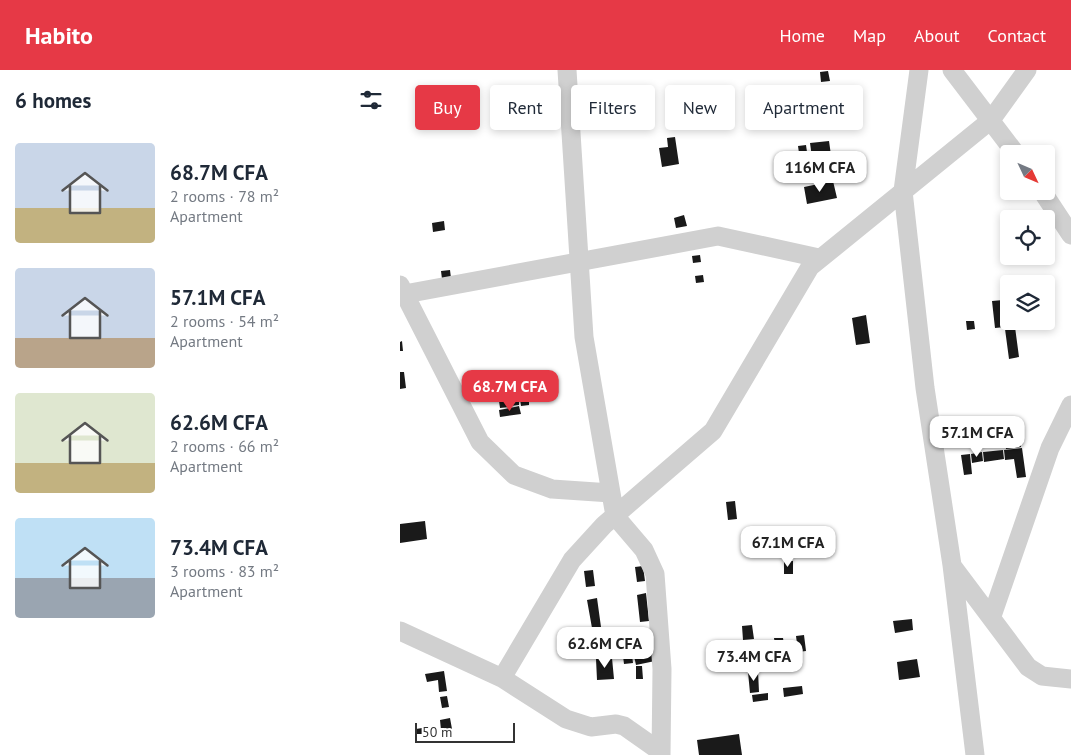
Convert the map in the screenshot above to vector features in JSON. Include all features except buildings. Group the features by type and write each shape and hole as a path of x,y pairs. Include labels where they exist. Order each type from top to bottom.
{"street":[{"path":"567,70 584,337 615,516 644,550 655,574 662,669 661,754"},
{"path":"919,70 903,191 925,388 952,565 975,755"},
{"path":"952,70 1009,145"},
{"path":"502,678 572,560 615,516 713,431 802,278 819,258 991,120 1027,70"},
{"path":"1048,200 1071,235"},
{"path":"611,493 552,489 514,475 480,442 402,291 718,236 819,258"},
{"path":"992,616 1050,448 1071,405"},
{"path":"952,565 992,616 1016,653 1028,667 1042,676 1069,681"},
{"path":"400,631 502,678 566,719 591,727 616,724 624,726 661,754"}]}
